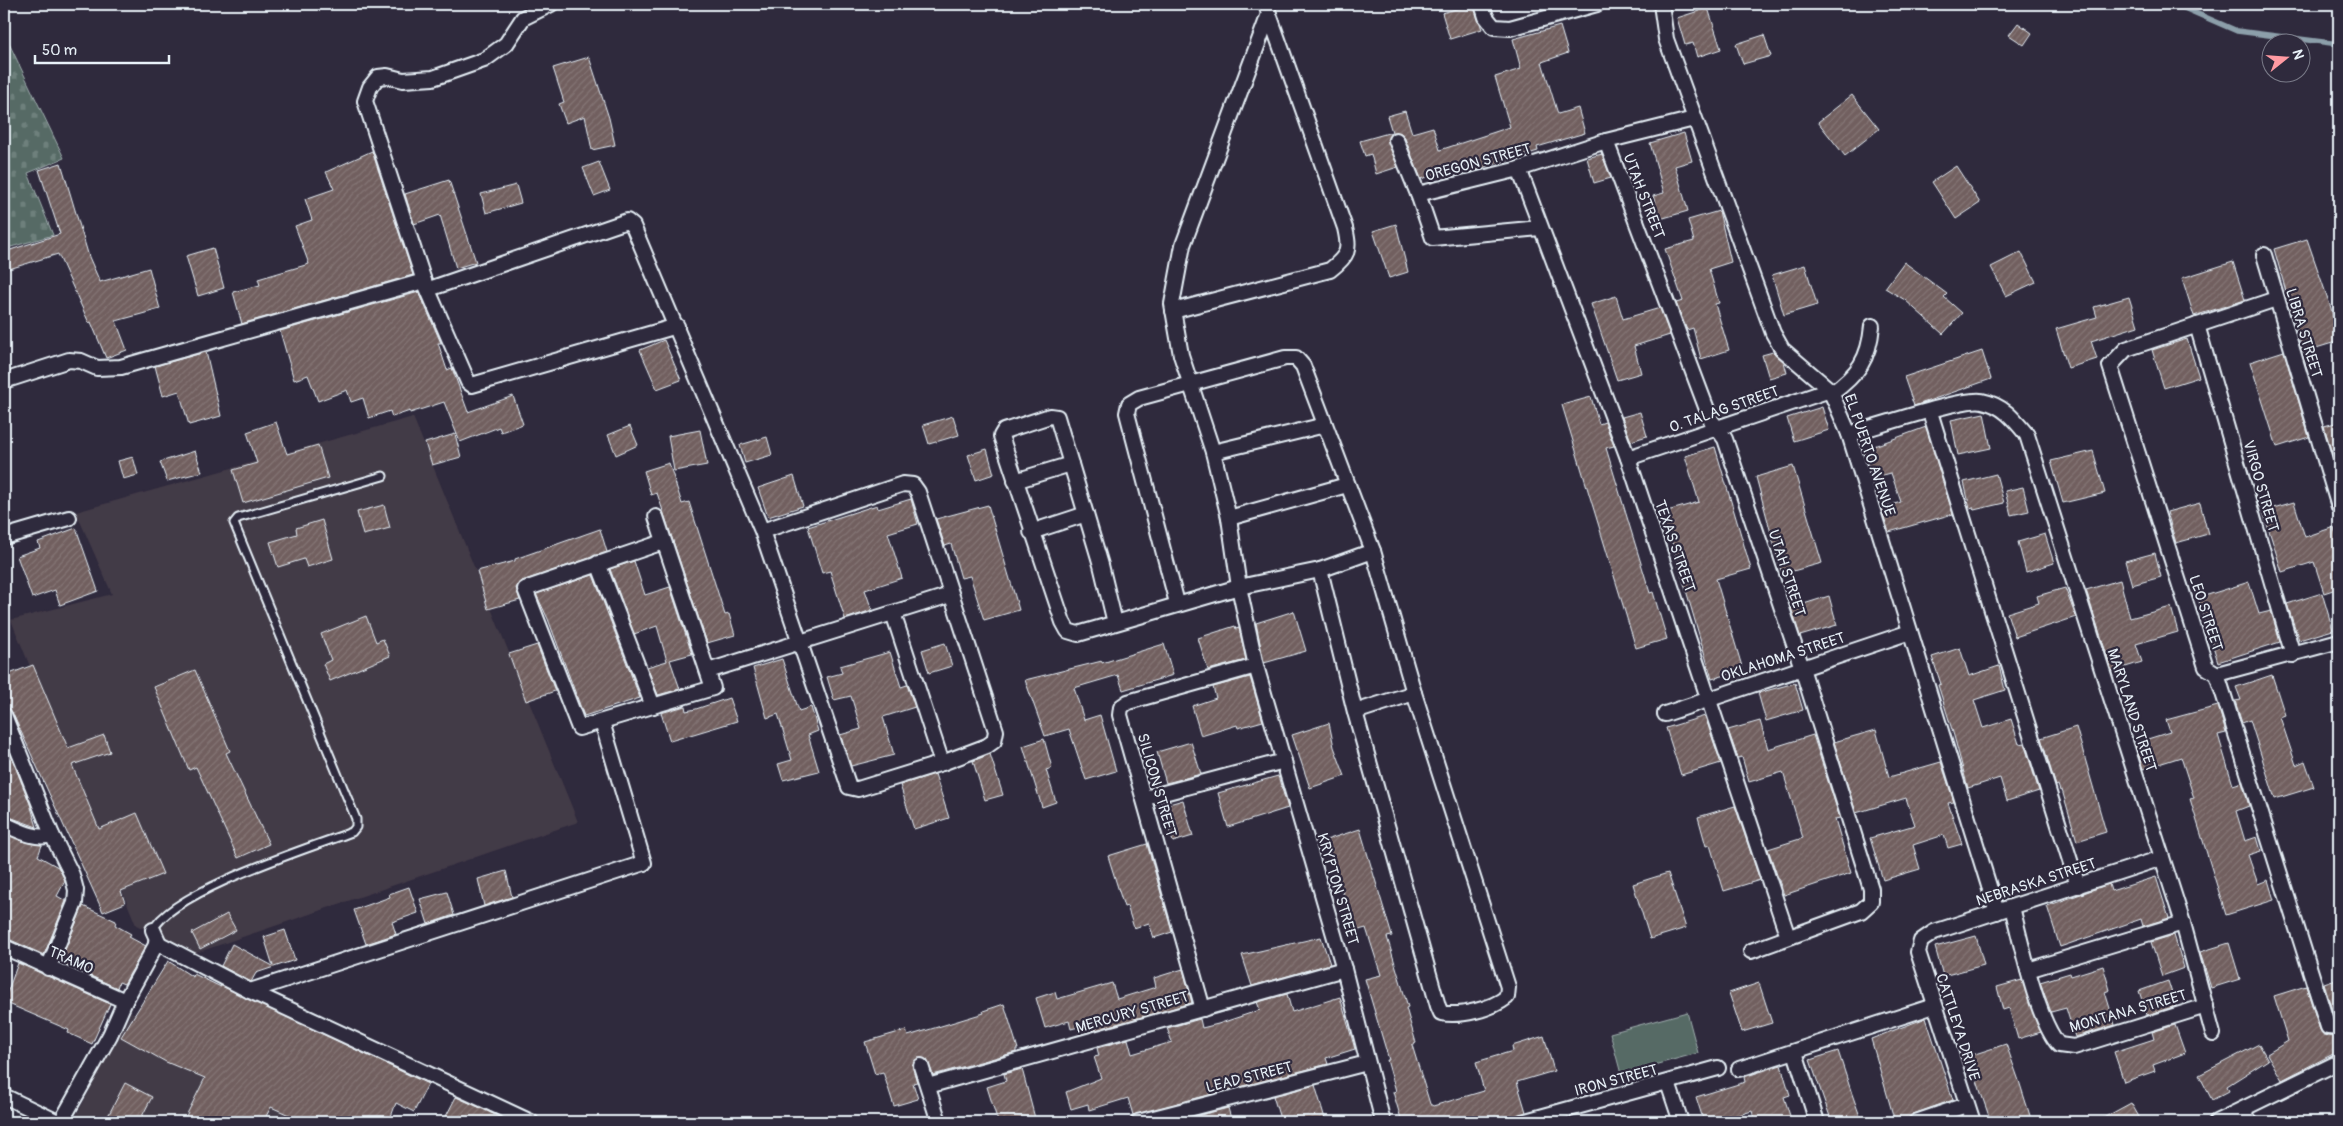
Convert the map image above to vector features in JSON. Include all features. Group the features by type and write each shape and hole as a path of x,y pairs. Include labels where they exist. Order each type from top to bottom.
{"street":[{"path":"551,4 523,18 506,44 484,60 433,78 403,80 387,76 378,78 370,87 365,101 427,285 468,382 472,385 677,326"},
{"path":"1482,4 1486,17 1494,28 1510,28 1597,4"},
{"name":"EL PUERTO AVENUE","path":"1661,4 1666,39 1773,333 1782,349 1830,392 1848,434 1997,912"},
{"path":"1173,312 1330,270 1342,261 1347,252 1345,228 1268,9"},
{"name":"KRYPTON STREET","path":"1268,9 1183,245 1172,304 1181,356 1213,452 1229,518 1239,587 1256,666 1344,969 1383,1122"},
{"name":"OREGON STREET","path":"1540,228 1433,238 1418,194 1519,169 1606,141 1694,119"},
{"path":"1396,140 1418,194"},
{"name":"UTAH STREET","path":"1606,141 1711,420 1725,439 1802,668 1871,888 1871,902 1861,910 1751,951"},
{"name":"TEXAS STREET","path":"1519,169 1628,458 1788,937"},
{"path":"4,381 69,360 81,361 96,368 121,367 427,285 627,221 633,226 677,326 762,531 849,787 858,788 942,763 987,746 994,741 996,731 950,595 918,492 913,485 903,484 762,531"},
{"name":"LIBRA STREET","path":"2264,255 2339,507"},
{"name":"LEO STREET","path":"2276,299 2126,349 2110,366 2206,667 2217,674 2328,1027 2339,1028"},
{"path":"1830,392 1851,377 1866,357 1870,345 1872,326"},
{"name":"VIRGO STREET","path":"2197,326 2293,655"},
{"path":"1177,603 1127,413 1129,404 1139,398 1190,382 1285,358 1296,358 1303,366 1373,551 1414,692 1508,986 1507,997 1498,1005 1450,1015 1441,1013 1438,1006 1354,712 1320,570"},
{"name":"O. TALAG STREET","path":"1628,458 1830,392"},
{"name":"MARYLAND STREET","path":"1930,412 1973,400 2001,408 2012,416 2027,434 2183,923 2213,1034"},
{"path":"1848,434 1930,412 2078,886"},
{"path":"1115,623 1086,514 1057,417 1042,418 1004,431 1002,436 1015,481 1063,622 1068,630 1078,634 1115,623 1177,603 1239,587 1320,570 1373,551"},
{"path":"1213,452 1325,425"},
{"path":"1015,481 1071,464"},
{"path":"1229,518 1347,485"},
{"path":"1031,532 1086,514"},
{"path":"656,517 714,688 579,728 525,589 663,542"},
{"path":"4,537 70,518"},
{"path":"598,563 653,706"},
{"path":"708,671 950,595"},
{"path":"893,613 942,763"},
{"name":"OKLAHOMA STREET","path":"1665,714 1910,632"},
{"path":"2217,674 2293,655 2339,641"},
{"name":"SILICON STREET","path":"1203,1009 1145,798 1120,715 1121,707 1128,702 1256,666"},
{"path":"1354,712 1414,692"},
{"path":"4,715 52,835 72,875 76,898 48,968"},
{"path":"250,991 644,863 602,722"},
{"path":"1145,798 1284,762"},
{"path":"4,824 32,836 52,835"},
{"name":"NEBRASKA STREET","path":"1921,941 1934,932 2162,858"},
{"path":"2012,907 2028,970 2183,923"},
{"path":"4,1096 60,1122 110,1034 154,936 250,991 531,1122"},
{"name":"CATTLEYA DRIVE","path":"1921,941 1918,952 1966,1105 1974,1122"},
{"name":"TRAMO","path":"4,947 125,1001"},
{"name":"MERCURY STREET","path":"928,1086 1344,969"},
{"name":"MONTANA STREET","path":"2028,970 2050,1035 2059,1045 2074,1047 2206,1006"},
{"path":"1739,1069 1934,1006"},
{"path":"1794,1052 1817,1122"},
{"path":"2216,1122 2246,1116 2339,1062"},
{"name":"LEAD STREET","path":"1138,1122 1368,1063"},
{"path":"921,1066 939,1122"},
{"name":"IRON STREET","path":"1522,1122 1718,1068"},
{"path":"1668,1083 1681,1122"},
{"path":"1916,1122 1966,1105"}],"lane":[{"path":"154,936 173,911 212,886 352,832 356,827 353,810 234,523 238,518 383,476"}],"shaded area":[{"path":"413,417 578,822 196,953 136,925 11,620 112,594 76,512"},
{"path":"131,1012 367,1122 88,1122 76,1116"}],"green space":[{"path":"4,33 64,158 28,173 53,235 4,249"},
{"path":"1687,1012 1698,1053 1621,1074 1610,1033"}],"building":[{"path":"1473,4 1482,29 1450,39 1442,13"},
{"path":"1708,8 1721,49 1697,57 1693,43 1685,45 1677,18"},
{"path":"2018,23 2032,33 2024,45 2009,35"},
{"path":"1560,26 1568,53 1542,62 1558,114 1578,108 1585,133 1537,147 1538,151 1469,172 1467,165 1421,179 1404,136 1401,133 1393,132 1387,139 1398,167 1376,174 1371,154 1365,156 1360,141 1392,132 1387,116 1405,111 1412,133 1433,127 1440,150 1510,127 1495,77 1521,69 1513,39"},
{"path":"1764,35 1771,56 1743,64 1736,44"},
{"path":"589,57 609,118 615,145 592,150 585,116 566,123 559,104 564,102 553,68"},
{"path":"1852,95 1879,129 1845,156 1818,122"},
{"path":"1684,133 1692,161 1675,166 1688,211 1660,219 1653,196 1664,193 1650,143"},
{"path":"372,151 413,275 242,324 233,292 260,285 258,279 309,264 295,226 312,220 305,199 334,189 326,172"},
{"path":"1602,154 1611,178 1594,183 1587,158"},
{"path":"599,162 610,190 594,196 583,168"},
{"path":"61,163 89,257 100,282 149,268 160,309 116,321 127,350 106,358 58,254 9,269 4,252 60,234 39,170"},
{"path":"1956,166 1980,203 1956,219 1932,182"},
{"path":"449,180 476,262 456,268 440,215 414,224 405,194"},
{"path":"516,185 521,203 486,213 481,194"},
{"path":"1719,211 1731,262 1709,269 1719,303 1715,304 1729,350 1701,359 1693,328 1687,330 1676,303 1683,301 1665,249 1694,241 1688,220"},
{"path":"1396,224 1408,272 1389,278 1373,231"},
{"path":"2307,239 2331,308 2339,341 2303,352 2274,249"},
{"path":"213,248 224,288 198,296 186,256"},
{"path":"2021,252 2036,282 2006,296 1991,267"},
{"path":"1904,262 1947,294 1944,297 1962,313 1943,334 1905,300 1885,288"},
{"path":"2233,262 2245,300 2194,316 2182,278"},
{"path":"1805,265 1817,305 1784,315 1772,275"},
{"path":"419,292 441,343 438,343 447,370 452,368 468,412 513,396 523,424 501,432 499,427 460,442 444,402 392,417 390,411 369,418 363,398 351,402 347,390 318,401 308,375 294,380 280,331"},
{"path":"1616,296 1623,319 1660,308 1670,335 1634,346 1641,373 1617,380 1591,304"},
{"path":"2129,297 2138,326 2091,341 2097,359 2068,368 2056,329 2097,317 2094,307"},
{"path":"2187,339 2199,377 2164,388 2152,350"},
{"path":"664,340 681,380 657,389 640,350"},
{"path":"1982,351 1991,379 1914,406 1904,377"},
{"path":"2284,351 2309,437 2277,447 2250,362"},
{"path":"206,352 221,416 189,425 179,391 163,396 155,366"},
{"path":"1773,352 1784,362 1787,373 1769,378 1762,355"},
{"path":"1591,397 1599,424 1605,422 1614,446 1606,448 1650,593 1653,592 1667,639 1636,648 1562,405"},
{"path":"1822,407 1829,430 1794,441 1787,418"},
{"path":"1640,412 1647,436 1631,441 1622,417"},
{"path":"1984,413 1991,448 1958,455 1951,420"},
{"path":"953,416 959,435 929,444 923,425"},
{"path":"276,422 287,454 318,445 328,478 243,503 233,470 257,463 247,432"},
{"path":"2339,422 2339,474 2338,474 2324,426"},
{"path":"630,426 638,445 616,455 608,435"},
{"path":"1926,427 1953,514 1889,532 1881,508 1901,502 1891,473 1872,478 1863,450"},
{"path":"700,430 707,465 674,471 668,436"},
{"path":"455,434 461,457 432,465 425,443"},
{"path":"767,437 772,455 745,463 740,445"},
{"path":"1715,447 1751,569 1716,579 1743,670 1712,679 1671,539 1668,540 1660,513 1699,502 1685,456"},
{"path":"987,449 994,474 976,480 968,455"},
{"path":"195,451 202,472 167,481 160,462"},
{"path":"2093,451 2105,493 2063,503 2051,461"},
{"path":"133,457 138,475 123,479 118,461"},
{"path":"669,463 682,504 689,502 725,615 729,614 735,635 707,643 657,493 651,495 644,471"},
{"path":"1793,466 1822,563 1782,574 1756,477"},
{"path":"1996,474 2004,503 1974,510 1973,507 1970,508 1964,482"},
{"path":"794,476 803,506 768,517 758,488"},
{"path":"2023,487 2029,511 2011,515 2005,491"},
{"path":"911,499 918,524 888,533 902,578 865,590 872,610 845,619 830,571 822,573 808,527 877,505 878,509"},
{"path":"2294,502 2305,537 2334,527 2339,545 2339,588 2324,593 2314,562 2282,572 2263,511"},
{"path":"2200,503 2208,534 2176,543 2167,512"},
{"path":"384,505 390,528 363,535 357,512"},
{"path":"988,505 1019,610 984,620 970,576 961,578 951,544 945,546 936,519"},
{"path":"322,520 333,559 307,567 304,559 278,567 270,542 297,534 296,528"},
{"path":"76,528 98,591 60,605 55,590 32,598 17,556 40,548 38,542"},
{"path":"600,529 607,552 522,581 516,588 520,600 488,609 477,571 515,561 515,559"},
{"path":"2045,534 2054,563 2026,572 2018,542"},
{"path":"2155,553 2161,577 2132,585 2125,561"},
{"path":"634,561 645,595 670,587 692,654 670,660 680,689 658,695 647,667 667,661 657,626 634,634 610,569"},
{"path":"593,575 640,698 584,716 548,619 536,594"},
{"path":"2120,580 2130,618 2171,607 2178,632 2136,644 2142,662 2112,671 2086,590"},
{"path":"2249,582 2259,614 2271,611 2280,642 2218,662 2198,598"},
{"path":"2065,588 2076,617 2015,637 2007,613 2039,603 2037,596"},
{"path":"2322,593 2333,630 2299,640 2287,604"},
{"path":"1829,596 1837,625 1800,636 1791,608"},
{"path":"1294,611 1306,651 1264,663 1256,623"},
{"path":"366,616 376,642 383,639 390,656 330,681 323,664 331,660 321,634"},
{"path":"1235,626 1236,629 1239,628 1246,660 1208,670 1198,638"},
{"path":"945,643 952,666 929,673 922,650"},
{"path":"1164,644 1173,675 1123,690 1118,675 1074,688 1084,720 1100,715 1116,771 1086,780 1069,729 1045,736 1025,680 1102,661 1102,663"},
{"path":"537,645 555,691 526,701 509,654"},
{"path":"1960,648 1969,676 1999,666 2005,690 1974,700 1983,728 2011,719 2019,744 2024,743 2039,791 2007,801 2000,778 1968,788 1938,685 1941,684 1932,657"},
{"path":"890,652 901,687 907,685 915,707 883,717 894,755 851,766 840,735 861,729 851,696 834,700 827,677 842,673 840,666"},
{"path":"782,659 799,711 811,707 818,731 808,735 819,771 783,780 778,764 792,760 778,714 767,718 753,668"},
{"path":"33,665 68,748 104,735 110,752 72,765 99,829 137,813 163,874 121,891 125,903 103,912 12,712 4,706 4,676"},
{"path":"195,670 230,751 226,753 269,844 238,858 196,767 189,770 154,687"},
{"path":"2272,675 2285,715 2280,717 2296,765 2305,761 2314,787 2275,799 2250,720 2242,723 2235,701 2241,700 2236,687"},
{"path":"1250,677 1263,721 1238,728 1237,725 1201,736 1192,706 1216,698 1213,687"},
{"path":"1795,683 1803,710 1766,721 1758,693"},
{"path":"729,698 737,721 670,741 661,713 685,706 686,711 696,709"},
{"path":"2218,706 2226,733 2218,735 2233,785 2242,782 2249,806 2236,811 2245,841 2257,837 2261,851 2248,855 2258,884 2268,880 2274,900 2226,915 2190,799 2194,798 2181,757 2143,769 2135,743 2170,732 2166,720"},
{"path":"1705,716 1721,763 1681,775 1666,728"},
{"path":"1760,721 1768,749 1813,735 1840,818 1835,819 1851,873 1784,895 1768,849 1803,838 1783,772 1749,782 1742,757 1738,758 1728,730"},
{"path":"1329,723 1334,747 1345,776 1310,788 1292,735"},
{"path":"2076,727 2106,832 2077,841 2062,790 2060,791 2058,785 2056,786 2041,738"},
{"path":"1876,730 1889,777 1941,762 1954,802 1948,803 1962,844 1948,848 1944,835 1913,845 1920,869 1883,880 1870,838 1915,825 1906,798 1856,813 1834,742"},
{"path":"4,738 30,804 37,827 4,815"},
{"path":"1044,739 1052,768 1046,770 1056,802 1042,807 1023,746"},
{"path":"1191,742 1201,774 1166,783 1157,752"},
{"path":"990,754 1003,795 985,800 973,761"},
{"path":"935,774 949,818 914,829 900,785"},
{"path":"1278,776 1288,808 1228,827 1218,793"},
{"path":"1183,800 1193,836 1173,842 1162,806"},
{"path":"1735,806 1760,880 1724,891 1710,845 1706,846 1698,817"},
{"path":"1360,829 1392,936 1387,937 1408,1007 1406,1008 1416,1043 1412,1045 1430,1104 1433,1106 1484,1091 1476,1062 1513,1051 1512,1046 1544,1036 1554,1071 1517,1082 1526,1112 1511,1118 1510,1116 1489,1122 1402,1122 1393,1092 1396,1091 1387,1060 1389,1060 1365,979 1381,975 1366,928 1355,931 1326,840"},
{"path":"4,833 25,842 42,845 38,856 58,867 65,881 57,896 66,901 44,955 4,937"},
{"path":"1147,844 1172,932 1154,938 1149,923 1134,928 1127,906 1124,907 1108,856"},
{"path":"506,871 512,897 484,906 478,879"},
{"path":"1668,873 1686,928 1650,939 1633,884"},
{"path":"2156,877 2169,918 2143,926 2141,919 2060,947 2047,906 2109,884 2111,891"},
{"path":"409,887 418,913 392,922 396,934 366,944 354,910 390,897 389,894"},
{"path":"447,892 454,915 428,924 420,899"},
{"path":"83,906 116,921 115,925 131,934 129,937 146,946 124,984 119,982 117,988 60,962"},
{"path":"227,914 236,930 200,949 192,933"},
{"path":"285,930 295,960 256,973 251,982 221,966 232,944 273,966 264,937"},
{"path":"2174,935 2184,968 2162,976 2151,942"},
{"path":"1976,936 1984,965 1943,976 1935,947"},
{"path":"1321,937 1330,964 1252,986 1242,955"},
{"path":"2229,943 2240,979 2211,988 2200,952"},
{"path":"168,961 193,977 194,974 221,987 220,985 428,1084 414,1112 396,1103 389,1122 305,1122 271,1107 263,1122 183,1122 205,1078 166,1062 121,1037"},
{"path":"18,963 110,1004 92,1044 68,1033 69,1030 4,1002"},
{"path":"2103,966 2110,990 2105,992 2115,1025 2075,1037 2066,1008 2051,1012 2040,982 2070,973 2071,976"},
{"path":"1183,969 1192,1003 1092,1031 1090,1024 1071,1029 1069,1021 1045,1028 1036,998 1055,992 1057,999 1112,983 1117,999 1156,987 1154,978"},
{"path":"2339,979 2339,1019 2335,1019 2324,984"},
{"path":"2022,980 2041,1032 2018,1039 2009,1008 2003,1010 1997,987"},
{"path":"2168,981 2176,1006 2147,1015 2139,991"},
{"path":"1759,983 1772,1023 1742,1032 1729,993"},
{"path":"2306,986 2320,1030 2327,1036 2339,1037 2339,1051 2282,1080 2267,1054 2288,1041 2274,996"},
{"path":"1287,994 1292,1012 1340,997 1355,1049 1326,1058 1328,1064 1133,1115 1128,1098 1089,1110 1088,1104 1071,1109 1066,1092 1101,1078 1094,1057 1099,1056 1097,1048 1128,1039 1132,1054 1172,1042 1167,1028 1200,1019 1202,1028 1218,1024 1260,1010 1257,1002"},
{"path":"1004,1004 1018,1049 1016,1049 1016,1052 933,1075 927,1060 918,1058 912,1065 917,1082 913,1083 918,1099 894,1106 883,1072 875,1074 865,1042 906,1030 908,1036 984,1013 983,1011"},
{"path":"1926,1018 1953,1100 1913,1114 1907,1122 1895,1122 1871,1039"},
{"path":"2175,1025 2185,1053 2153,1065 2155,1071 2124,1082 2114,1052 2154,1039 2152,1032"},
{"path":"2006,1044 2032,1122 1991,1122 1982,1096 1969,1056"},
{"path":"2259,1044 2268,1060 2227,1086 2229,1091 2212,1100 2199,1075"},
{"path":"1838,1051 1862,1122 1832,1122 1810,1060"},
{"path":"1781,1065 1790,1095 1784,1097 1792,1122 1755,1122 1752,1111 1715,1122 1704,1122 1696,1097 1745,1082 1744,1077"},
{"path":"1022,1069 1036,1122 998,1122 987,1087 1006,1081 1004,1074"},
{"path":"125,1083 152,1097 139,1122 120,1122 108,1116"},
{"path":"1315,1085 1326,1122 1281,1122 1273,1096"},
{"path":"456,1097 483,1109 509,1122 443,1122"},
{"path":"2131,1103 2142,1122 2096,1122"},
{"path":"1228,1108 1232,1122 1173,1122"}],"waterway":[{"path":"2175,4 2237,31 2339,44"}]}
